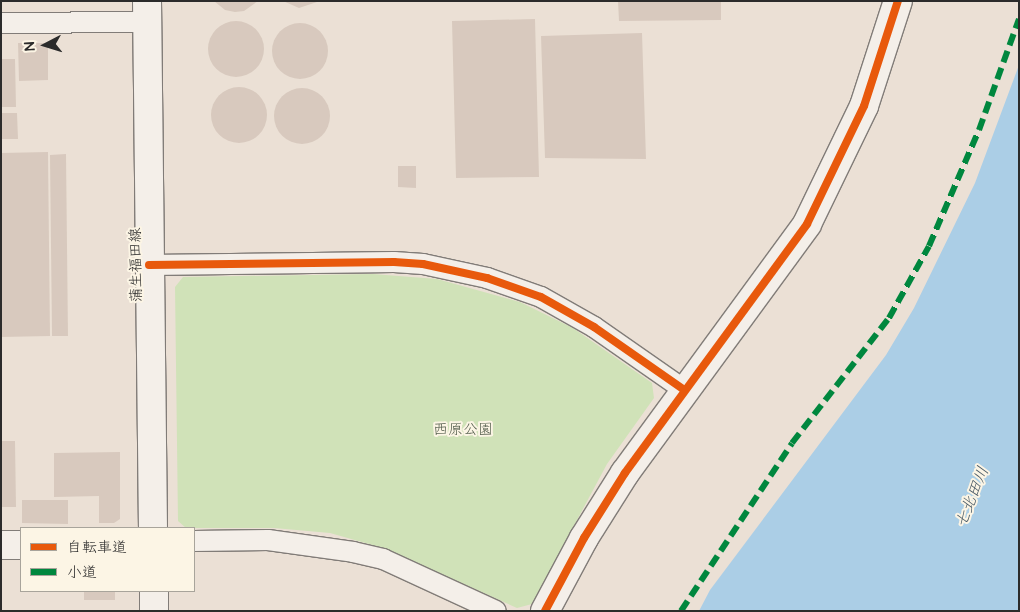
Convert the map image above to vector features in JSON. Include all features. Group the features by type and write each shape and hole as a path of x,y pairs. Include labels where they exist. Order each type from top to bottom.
{"street":[{"path":"545,611 584,538 683,389 807,224 864,106 898,1"},
{"path":"1,23 147,12"},
{"name":"蒲生福田線","path":"147,12 153,527"},
{"path":"149,265 394,262 444,268 487,278 541,297 594,327 683,389"},
{"path":"195,542 268,540 353,552 383,559 496,611"},
{"path":"1,545 20,545"},
{"path":"154,592 154,611"}],"green space":[{"name":"西原公園","path":"373,274 437,279 520,302 573,328 652,383 654,398 607,464 532,604 517,608 383,548 330,533 274,528 185,527 178,521 175,287 183,277"}],"water":[{"name":"七北田川","path":"1019,65 1019,611 699,611 710,590 886,355 914,308 975,183"}],"building":[{"path":"214,1 258,1 244,11 235,12 225,10"},
{"path":"283,1 320,1 299,8"},
{"path":"618,1 721,1 721,20 619,21"},
{"path":"535,19 539,177 456,178 452,21"},
{"path":"236,21 247,23 256,29 262,38 264,49 262,60 256,69 247,75 236,77 225,75 216,69 210,60 208,49 210,38 216,29 225,23"},
{"path":"300,23 311,25 320,31 326,40 328,51 326,62 320,71 311,77 300,79 289,77 280,71 274,62 272,51 274,40 280,31 289,25"},
{"path":"642,33 646,159 545,158 541,36"},
{"path":"18,43 48,43 48,80 19,81"},
{"path":"1,59 15,59 16,107 1,107"},
{"path":"239,87 250,89 259,95 265,104 267,115 265,126 259,135 250,141 239,143 228,141 219,135 213,126 211,115 213,104 219,95 228,89"},
{"path":"302,88 313,90 322,96 328,105 330,116 328,127 322,136 313,142 302,144 291,142 282,136 276,127 274,116 276,105 282,96 291,90"},
{"path":"1,113 17,113 18,139 1,139"},
{"path":"48,152 50,336 1,337 1,153"},
{"path":"66,154 68,336 52,336 50,155"},
{"path":"398,166 416,166 416,188 398,187"},
{"path":"1,441 15,441 16,507 1,507"},
{"path":"120,452 120,519 114,523 99,523 99,496 54,497 54,453"},
{"path":"22,500 68,500 68,524 22,523"},
{"path":"84,592 115,592 115,600 84,600"}],"marked path":[{"path":"681,611 792,443 889,318 929,246 979,130 1019,19"}],"cycle path":[{"path":"545,611 584,538 625,473 807,224 864,106 898,1"},
{"path":"149,265 394,262 423,264 487,278 541,297 594,327 683,389"}]}
